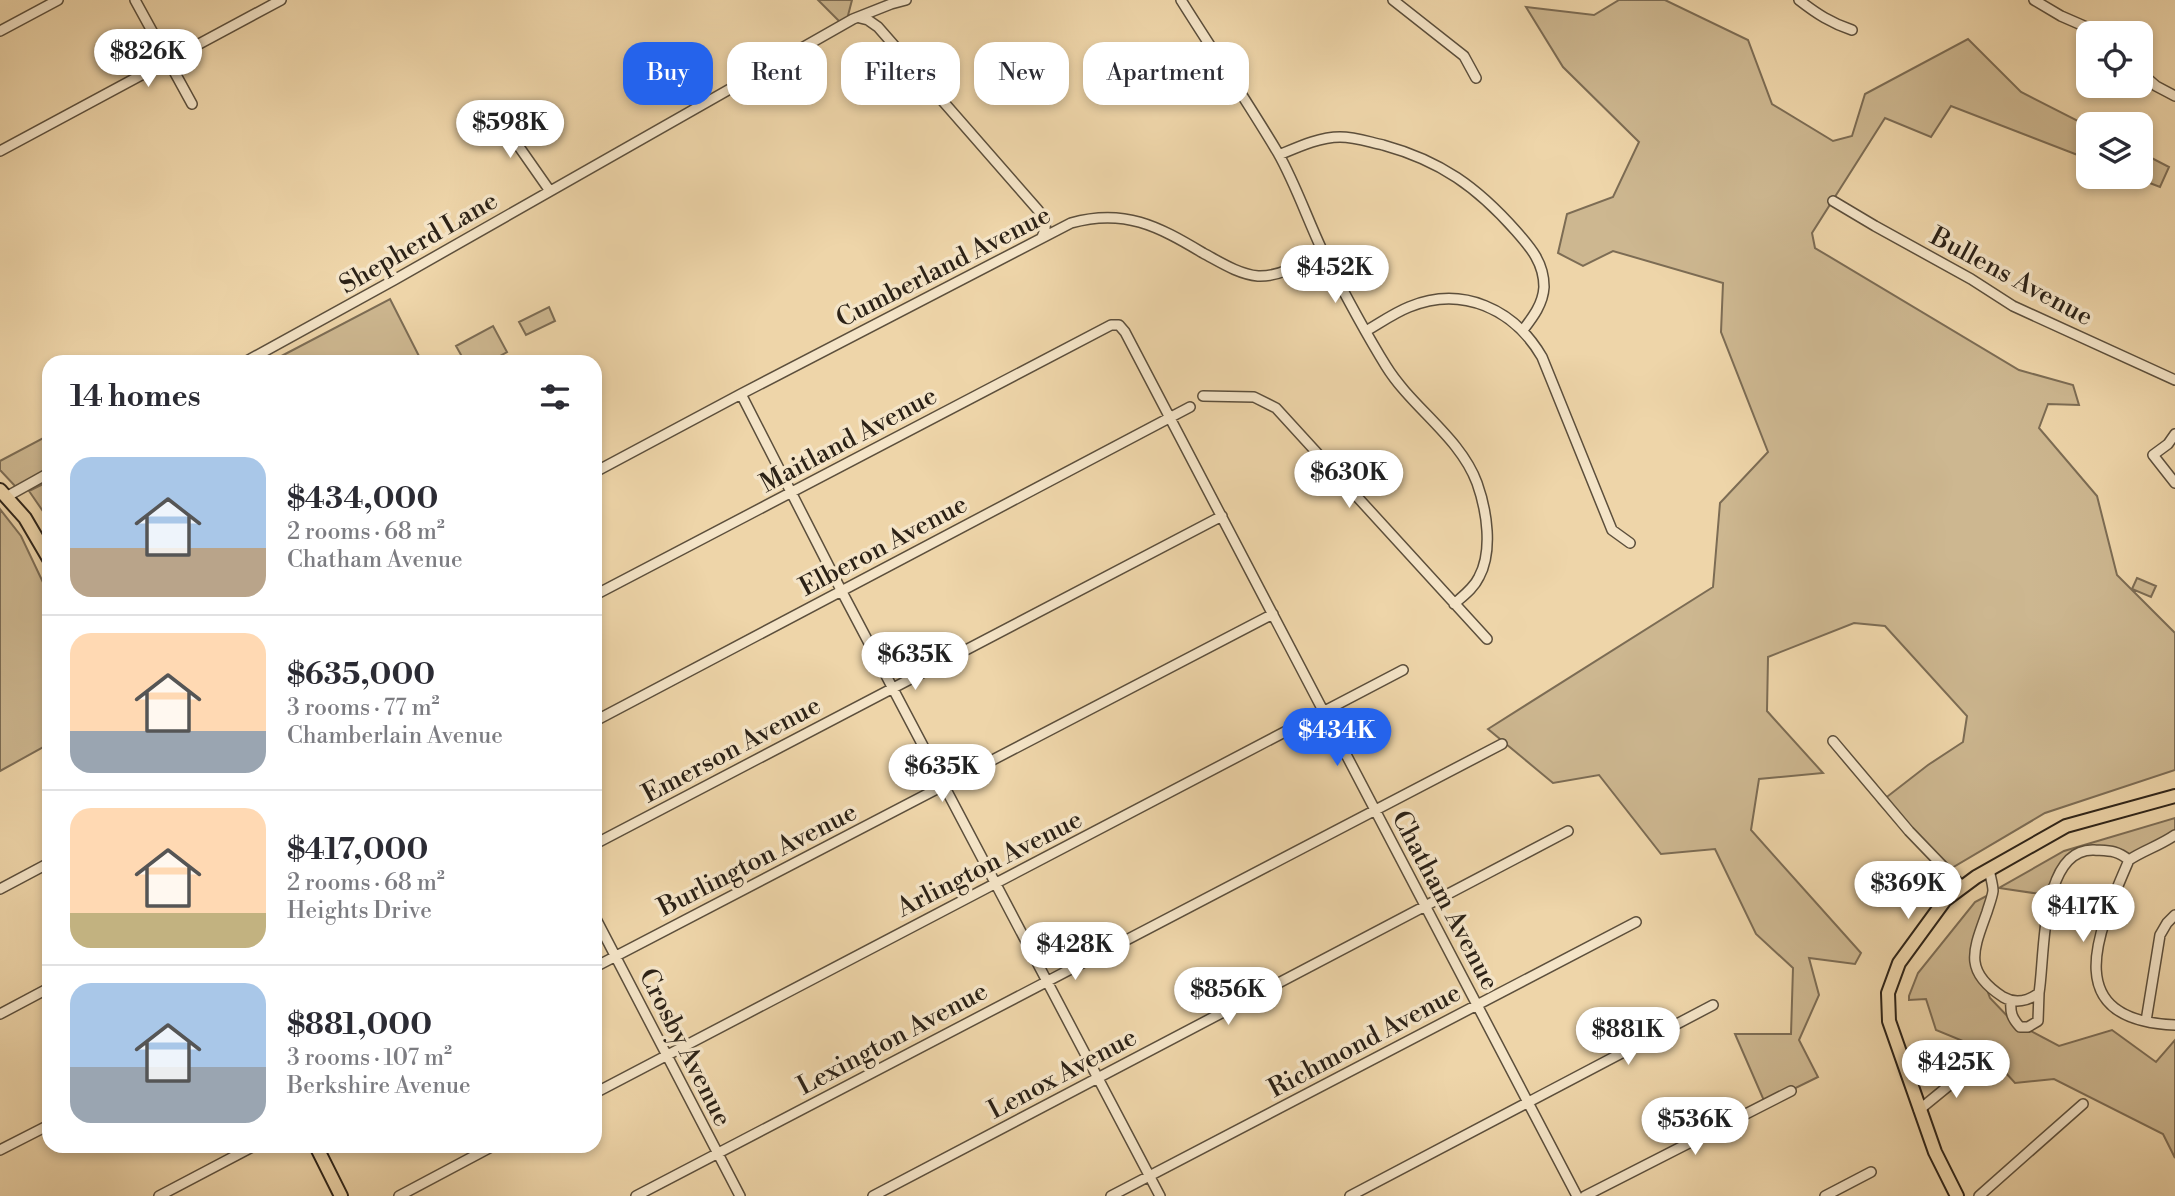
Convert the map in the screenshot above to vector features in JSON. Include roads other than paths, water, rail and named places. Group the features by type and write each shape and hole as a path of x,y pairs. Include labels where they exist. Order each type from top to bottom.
{"main road":[{"path":"3,494 25,518 42,547"},
{"path":"1957,1196 1935,1152 1889,1021 1888,993 1894,974 1911,944 1945,900 1989,869 2066,826 2174,798"},
{"path":"320,1153 341,1196"}],"street":[{"path":"0,30 58,0"},
{"path":"135,0 191,104"},
{"path":"0,151 281,0"},
{"name":"Shepherd Lane","path":"257,355 858,18 906,0"},
{"path":"1181,0 1279,155 1323,251 1396,380 1470,468 1484,514 1486,561 1474,586 1454,604"},
{"path":"1393,0 1464,56 1476,78"},
{"path":"1800,0 1818,16 1853,30"},
{"path":"2034,0 2076,23"},
{"path":"858,18 868,20 878,27 1038,210 1046,224 1041,238"},
{"path":"2153,83 2175,96"},
{"path":"494,111 550,191"},
{"path":"1279,155 1318,140 1340,137 1361,140 1420,158 1469,185 1493,206 1539,260 1543,276 1543,294 1535,314 1523,330"},
{"name":"Bullens Avenue","path":"1833,201 1971,279 2013,306 2175,380"},
{"name":"Cumberland Avenue","path":"602,468 1041,238 1084,219 1108,216 1150,224 1227,266 1259,276 1286,271 1323,251"},
{"path":"1366,331 1409,307 1437,300 1486,305 1523,330 1542,357 1612,530 1630,543"},
{"name":"Maitland Avenue","path":"602,591 1099,332 1116,324 1121,327"},
{"name":"Chatham Avenue","path":"1121,327 1577,1196"},
{"path":"741,394 841,590 1160,1196"},
{"path":"1203,396 1244,395 1260,399 1276,408 1487,639"},
{"name":"Elberon Avenue","path":"602,716 1190,407"},
{"path":"2175,434 2168,444 2153,455 2175,482"},
{"path":"3,494 42,476"},
{"name":"Emerson Avenue","path":"602,840 1222,516"},
{"name":"Burlington Avenue","path":"602,964 1273,614"},
{"name":"Arlington Avenue","path":"602,1089 1403,670"},
{"path":"1833,741 1909,831 1962,886"},
{"name":"Lexington Avenue","path":"636,1196 1502,744"},
{"name":"Lenox Avenue","path":"873,1196 1568,831"},
{"path":"2175,835 2160,846 2129,860 2102,929 2094,966 2097,981 2109,1005 2126,1015 2175,1025"},
{"path":"2011,1001 2010,1013 2020,1027 2028,1027 2038,1021 2048,908 2058,875 2069,859 2083,850 2117,852 2129,860"},
{"path":"0,889 42,867"},
{"path":"1989,869 1993,892 1975,950 1974,965 1987,986 2011,1001 2029,1000 2039,993"},
{"path":"2146,1020 2160,935 2175,915"},
{"name":"Richmond Avenue","path":"1111,1196 1636,922"},
{"name":"Crosby Avenue","path":"602,930 740,1196"},
{"path":"0,1014 42,992"},
{"path":"1350,1196 1713,1005"},
{"path":"1919,1110 1952,1083 1964,1065"},
{"path":"1585,1196 1791,1091"},
{"path":"1979,1196 2083,1104"},
{"path":"0,1150 42,1129"},
{"path":"159,1196 241,1153"},
{"path":"399,1196 480,1153"},
{"path":"1825,1196 1871,1172"}]}
